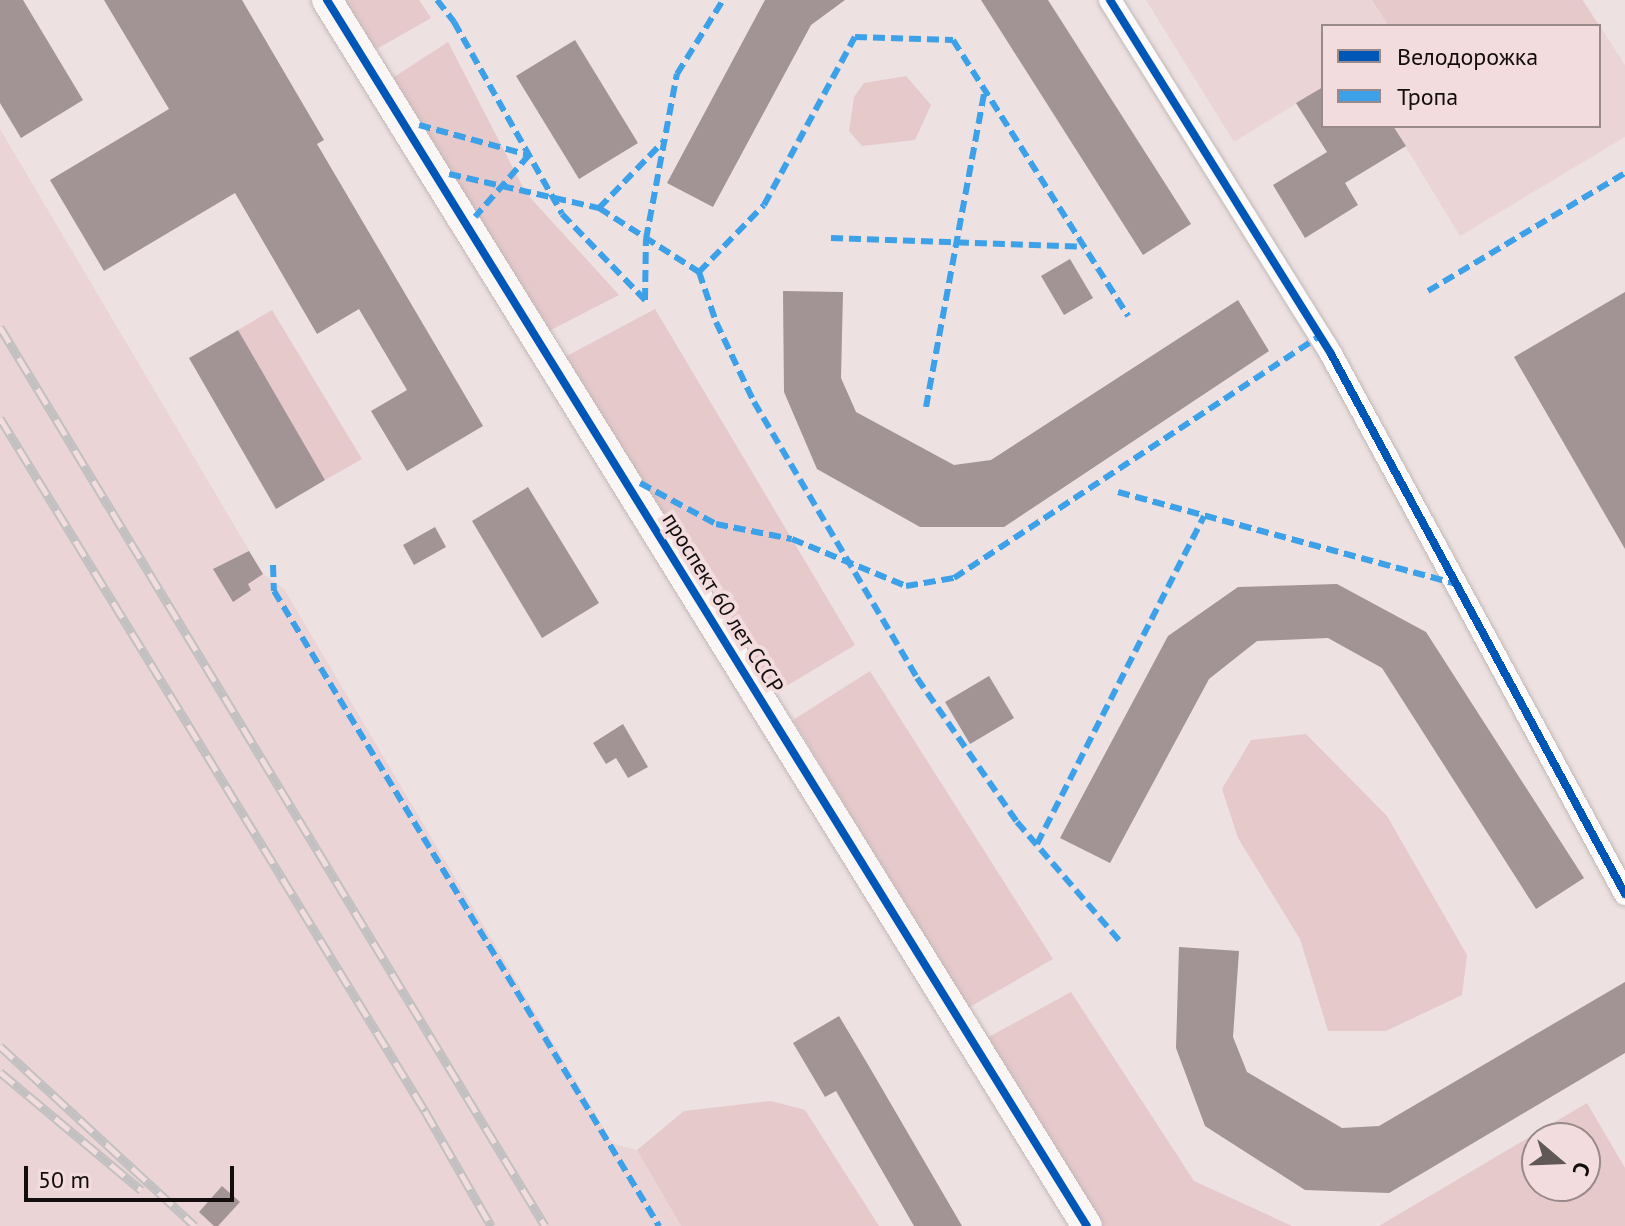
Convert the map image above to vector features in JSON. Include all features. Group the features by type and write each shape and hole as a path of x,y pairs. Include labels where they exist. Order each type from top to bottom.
{"street":[{"name":"проспект 60 лет СССР","path":"327,0 1087,1226"},
{"path":"1110,0 1331,354 1625,894"}],"shaded area":[{"path":"343,0 419,0 431,18 373,51"},
{"path":"1146,0 1583,0 1599,24 1321,24 1321,88 1234,142"},
{"path":"1372,0 1582,0 1598,24 1388,24"},
{"path":"1601,28 1625,65 1625,137 1460,236 1394,128 1601,128"},
{"path":"448,42 526,193 619,295 547,332 391,79"},
{"path":"906,76 931,105 915,140 862,146 849,131 854,97 864,83"},
{"path":"0,129 263,574 284,589 613,1144 637,1150 681,1226 0,1226"},
{"path":"655,309 855,645 788,685 761,681 563,358"},
{"path":"272,310 362,459 325,480 238,330"},
{"path":"870,671 1053,959 968,1008 793,720"},
{"path":"1306,734 1387,816 1467,955 1462,995 1386,1031 1328,1031 1300,939 1238,838 1222,789 1251,740"},
{"path":"1071,992 1194,1181 1292,1226 1102,1226 985,1039"},
{"path":"771,1101 805,1110 879,1226 681,1226 637,1150 684,1111"},
{"path":"1587,1103 1598,1122 1555,1122"},
{"path":"1601,1127 1625,1168 1625,1226 1379,1226 1521,1142 1521,1202 1601,1202"}],"building":[{"path":"0,0 23,0 83,100 21,138 0,103"},
{"path":"104,0 242,0 324,140 317,144 483,426 407,471 371,411 407,390 359,309 317,334 235,193 104,271 50,180 169,109"},
{"path":"765,0 845,0 811,25 713,207 667,183"},
{"path":"981,0 1048,0 1191,224 1143,255"},
{"path":"575,40 638,143 579,179 516,76"},
{"path":"1321,88 1321,128 1394,128 1406,146 1345,183 1358,205 1305,238 1273,185 1327,152 1296,103"},
{"path":"1070,259 1093,298 1064,315 1041,276"},
{"path":"783,291 843,292 841,378 856,412 954,465 991,460 1238,300 1269,351 1004,527 920,527 817,469 784,392"},
{"path":"1625,292 1625,549 1514,357"},
{"path":"238,330 325,480 276,509 189,358"},
{"path":"528,487 599,603 542,638 472,521"},
{"path":"435,527 446,547 414,565 403,545"},
{"path":"249,551 263,574 248,584 251,590 233,602 213,569"},
{"path":"1337,584 1426,632 1584,878 1536,909 1382,668 1328,638 1257,641 1209,679 1110,863 1060,838 1168,636 1238,587"},
{"path":"989,676 1014,718 970,744 945,702"},
{"path":"623,724 648,767 628,778 616,758 606,764 593,743"},
{"path":"1179,947 1239,951 1233,1037 1247,1072 1342,1128 1379,1126 1625,982 1625,1053 1389,1193 1305,1190 1205,1126 1176,1048"},
{"path":"839,1016 962,1226 914,1226 836,1091 825,1097 793,1043"},
{"path":"222,1186 240,1202 218,1226 214,1226 199,1212"}],"railway":[{"path":"0,327 545,1226"},
{"path":"0,418 425,1111 491,1226"},
{"path":"0,1046 195,1226"},
{"path":"0,1072 141,1190"}],"marked path":[{"path":"437,0 454,22 562,214 645,300"},
{"path":"645,300 646,239 677,74 723,0"},
{"path":"699,272 764,205 855,37 953,40 1128,316"},
{"path":"926,407 985,89"},
{"path":"419,125 529,155 475,217"},
{"path":"599,208 663,142"},
{"path":"1428,291 1625,173"},
{"path":"449,174 599,208 699,272 716,322 754,402 917,678 1017,822 1123,945"},
{"path":"831,238 1084,247"},
{"path":"640,483 716,524 792,539 906,586 954,578 1319,336"},
{"path":"1118,492 1456,584"},
{"path":"1037,844 1204,516"},
{"path":"273,565 274,591 659,1226"}],"cycle path":[{"path":"327,0 1087,1226"},
{"path":"1110,0 1331,354 1625,894"}]}
